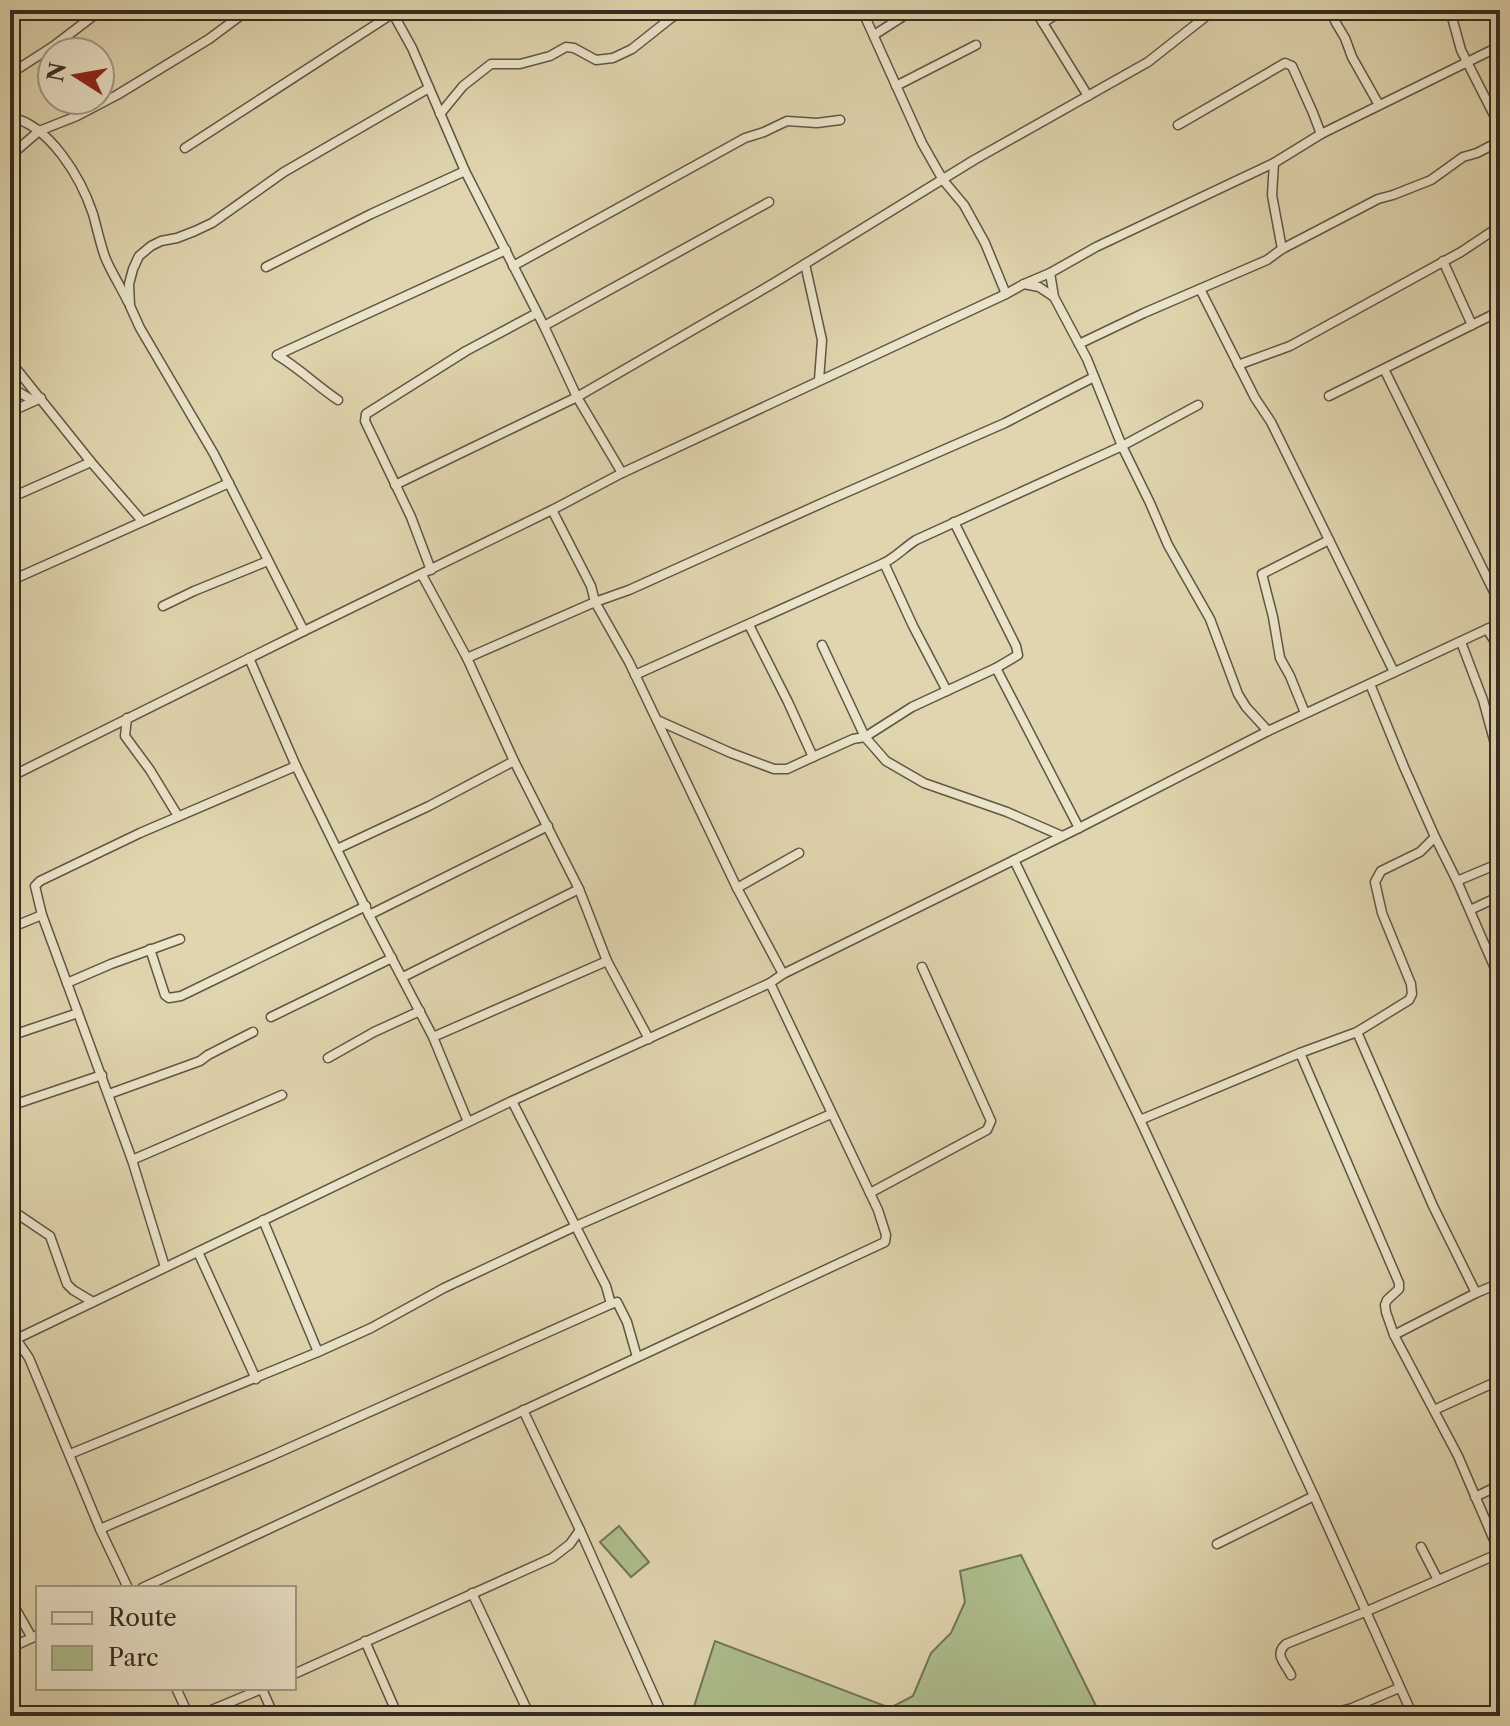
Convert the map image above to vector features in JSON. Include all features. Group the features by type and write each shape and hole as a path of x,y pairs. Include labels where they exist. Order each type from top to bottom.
{"street":[{"path":"10,74 101,10"},
{"path":"10,156 39,131 117,95 209,39 248,10"},
{"path":"440,114 463,86 491,64 520,64 550,56 566,47 596,60 613,58 632,49 684,10"},
{"path":"862,10 922,143 943,180 964,205 985,243 1006,294"},
{"path":"874,35 913,10"},
{"path":"1035,10 1088,96"},
{"path":"1043,23 1063,10"},
{"path":"395,485 577,397 805,264 974,160 1148,62 1214,10"},
{"path":"1330,10 1379,105"},
{"path":"1450,10 1455,35 1500,127"},
{"path":"185,148 392,12 412,48 465,171 577,397 622,473"},
{"path":"896,86 976,45"},
{"path":"10,777 622,473 1050,273 1096,247 1274,163 1321,134 1500,46"},
{"path":"1178,125 1285,63 1292,66 1321,134"},
{"path":"130,306 129,284 133,269 139,256 151,246 212,223 284,172 429,88"},
{"path":"10,117 28,123 39,131 69,166 85,193 105,257 140,328 214,454 304,631"},
{"path":"513,266 745,138 787,121 817,123 840,120"},
{"path":"1079,344 1267,260 1282,249 1378,199 1431,180 1463,157 1500,141"},
{"path":"1274,163 1272,195 1282,249"},
{"path":"266,267 465,171"},
{"path":"544,326 769,202"},
{"path":"1238,365 1290,346 1461,252 1500,226"},
{"path":"338,400 277,355 506,250"},
{"path":"1443,261 1472,325"},
{"path":"805,264 822,340 819,380"},
{"path":"1050,273 1054,297 1079,344 1168,545 1210,619 1238,694 1268,731"},
{"path":"1024,284 1039,287 1054,297"},
{"path":"1200,289 1255,398 1271,422 1394,672"},
{"path":"1329,396 1500,311"},
{"path":"537,313 466,351 367,413 365,421 411,517 427,572 514,761 579,889 607,961 649,1039"},
{"path":"10,361 37,400 142,521"},
{"path":"1384,369 1500,604"},
{"path":"467,658 629,590 1005,423 1094,377"},
{"path":"10,387 37,400"},
{"path":"10,412 37,400"},
{"path":"635,675 884,563 916,540 1122,446 1198,405"},
{"path":"10,498 91,462"},
{"path":"10,581 229,483"},
{"path":"552,510 737,888 783,974"},
{"path":"656,720 731,753 774,769 787,769 853,739 865,737 912,707 1016,658 1018,650 954,522"},
{"path":"1305,713 1280,658 1262,574 1329,540"},
{"path":"163,606 268,561"},
{"path":"884,563 947,691"},
{"path":"127,1586 29,1358 13,1341 512,1101 770,983 1268,731 1500,623"},
{"path":"749,625 813,757"},
{"path":"1487,629 1500,650"},
{"path":"1461,642 1483,700 1500,762"},
{"path":"822,645 865,737 886,761 924,783 1007,812 1062,836"},
{"path":"249,658 296,766 433,1037 468,1122"},
{"path":"996,668 1079,828"},
{"path":"1370,684 1500,980"},
{"path":"127,718 125,736 178,816"},
{"path":"337,849 429,806 514,761"},
{"path":"165,1267 109,1094 42,915 36,883 111,846 296,766"},
{"path":"150,949 165,995 169,998 181,996 548,826"},
{"path":"1140,1120 1357,1032 1409,1000 1412,994 1409,976 1382,913 1376,878 1381,871 1424,850 1435,837"},
{"path":"737,888 799,853"},
{"path":"1014,860 1140,1120 1314,1496 1411,1716"},
{"path":"1457,881 1500,863"},
{"path":"403,977 579,889"},
{"path":"1470,910 1500,896"},
{"path":"10,928 42,915"},
{"path":"67,983 180,939"},
{"path":"271,1017 392,958"},
{"path":"433,1037 607,961"},
{"path":"870,1193 990,1126 991,1121 922,967"},
{"path":"146,1586 883,1243 886,1235 870,1193 770,983"},
{"path":"328,1058 420,1011"},
{"path":"10,1035 78,1013"},
{"path":"109,1094 200,1061 253,1032"},
{"path":"1357,1032 1433,1206 1476,1293"},
{"path":"1291,1675 1279,1655 1282,1647 1500,1553 1458,1456 1394,1335 1385,1305 1399,1289 1399,1283 1300,1053"},
{"path":"10,1106 102,1075"},
{"path":"132,1160 282,1095"},
{"path":"512,1101 606,1286 611,1304"},
{"path":"70,1454 318,1352 576,1226 831,1114"},
{"path":"10,1209 50,1236 67,1284 93,1302"},
{"path":"263,1220 318,1352"},
{"path":"198,1252 256,1379"},
{"path":"1394,1335 1500,1283"},
{"path":"100,1529 617,1302 637,1357"},
{"path":"1434,1410 1500,1380"},
{"path":"523,1410 663,1716"},
{"path":"1475,1497 1500,1485"},
{"path":"1217,1544 1314,1496"},
{"path":"296,1673 552,1558 570,1544 580,1530"},
{"path":"1421,1547 1438,1580"},
{"path":"472,1593 530,1716"},
{"path":"10,1605 35,1636 10,1648"},
{"path":"365,1641 398,1716"},
{"path":"1321,1716 1352,1708 1399,1688"},
{"path":"177,1690 189,1716"},
{"path":"197,1716 258,1690"},
{"path":"264,1690 274,1716"}],"green space":[{"path":"619,1526 649,1562 631,1577 600,1542"},
{"path":"1021,1555 1101,1716 691,1716 715,1641 890,1708 913,1696 931,1653 951,1633 965,1602 960,1571"}]}
